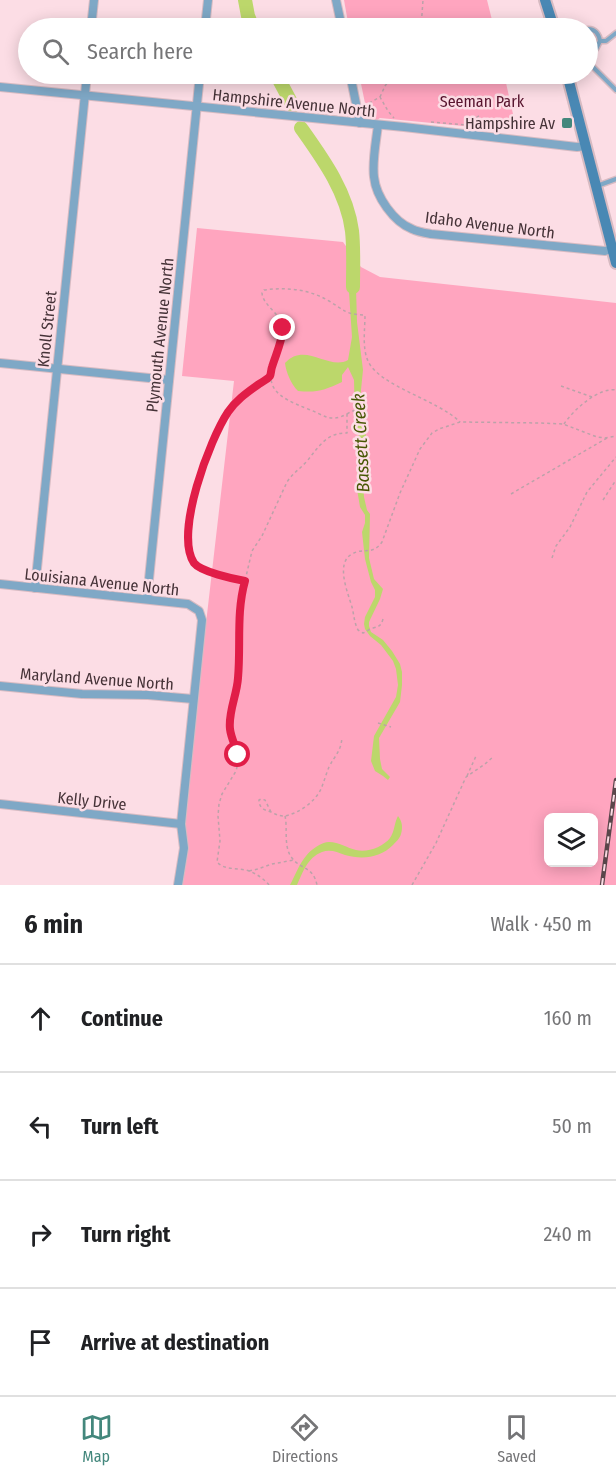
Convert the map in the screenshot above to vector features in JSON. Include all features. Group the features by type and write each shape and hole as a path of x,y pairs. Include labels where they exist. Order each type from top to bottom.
{"street":[{"path":"93,18 94,0"},
{"path":"206,18 208,0"},
{"path":"336,0 340,18"},
{"path":"544,0 550,18"},
{"name":"Knoll Street","path":"35,588 86,84"},
{"name":"Plymouth Avenue North","path":"147,599 199,84"},
{"path":"352,84 360,123"},
{"path":"570,84 616,263"},
{"name":"Hampshire Avenue North","path":"0,87 577,147 586,146"},
{"name":"Idaho Avenue North","path":"378,125 374,174 376,187 390,211 411,229 431,234 605,252 612,249"},
{"path":"0,363 169,380"},
{"name":"Louisiana Avenue North","path":"0,584 188,604 199,611 202,620 193,699"},
{"name":"Maryland Avenue North","path":"0,686 72,694 148,695 193,699"},
{"path":"178,885 184,848 181,824 193,699"},
{"name":"Kelly Drive","path":"0,804 181,824"}],"lane":[{"path":"598,33 600,41 598,45"},
{"path":"600,41 606,41 616,33"},
{"path":"598,72 616,90"},
{"path":"596,186 616,179"}],"path":[{"path":"422,18 423,0"},
{"path":"357,109 380,97 386,84"},
{"path":"380,97 394,118"},
{"path":"432,122 466,125 480,115"},
{"path":"365,411 352,411 333,419 326,418 318,412 294,404 276,390 270,382 270,376 280,346 283,328 282,322 262,297 264,290 306,291 329,301 349,314 364,315 365,350 367,360 373,369 382,377 460,422"},
{"path":"245,581 228,578 198,567 191,556 190,518 199,476 218,429 229,410 244,395 270,376"},
{"path":"561,386 592,397"},
{"path":"563,424 592,397 604,391 616,390"},
{"path":"269,885 261,877 249,871 223,867 217,862 220,841 219,804 226,785 238,764 230,721 238,677 240,602 252,551 262,536 287,482 317,447 328,438 336,434 347,433 347,414"},
{"path":"383,619 381,626 365,633 361,633 356,625 346,589 344,574 346,559 355,552 373,551 378,548 414,461 425,440 432,433 460,422 541,423 563,424 597,437 616,436"},
{"path":"511,494 608,437"},
{"path":"552,558 556,546 570,527 587,492 616,457"},
{"path":"603,500 616,480"},
{"path":"378,723 391,727"},
{"path":"271,812 265,800 259,800 263,809 276,815 285,816 313,801 320,792 329,768 341,748 342,737"},
{"path":"412,885 435,843 476,756"},
{"path":"466,777 494,756"},
{"path":"285,816 288,851 297,863 313,873 317,885"},
{"path":"249,871 294,860"},
{"path":"415,880 416,885"}],"green space":[{"path":"344,0 487,0 492,18 347,18"},
{"name":"Seeman Park","path":"361,84 506,84 515,123 514,131 380,118 368,119 364,114 366,108"},
{"path":"197,228 343,242 361,267 380,277 616,303 616,885 182,885 186,852 185,805 234,381 182,376"}],"water":[{"path":"351,268 359,270 356,288 357,322 363,370 361,413 366,435 363,449 363,483 364,497 370,514 369,558 374,579 383,589 369,626 371,632 383,640 392,651 402,672 400,702 379,738 382,769 390,777 388,780 375,771 371,761 374,736 396,697 398,685 393,661 381,645 370,636 364,624 375,597 375,590 365,559 362,532 365,515 360,507 357,489 359,432 355,423 354,380 348,367 342,375 342,382 321,390 298,391 289,378 285,363 301,355 333,362 348,360 352,337 349,292"},
{"path":"398,816 402,824 400,837 382,853 351,857 331,851 322,852 309,862 297,885 290,885 299,866 310,851 316,847 329,842 360,851 374,848 390,838"}],"waterway":[{"name":"Bassett Creek","path":"245,0 249,18"},
{"name":"Bassett Creek","path":"281,84 293,106"},
{"name":"Bassett Creek","path":"301,128 325,164 345,203 352,231 353,287"}],"railway":[{"path":"602,885 616,780"}],"place":[{"name":"Hampshire Av","path":"567,123"}],"route":[{"path":"238,755 230,730 230,713 237,688 238,628 240,602 245,581 228,578 198,567 191,556 190,518 199,476 218,429 229,410 244,395 270,376 280,346 283,328"}]}
